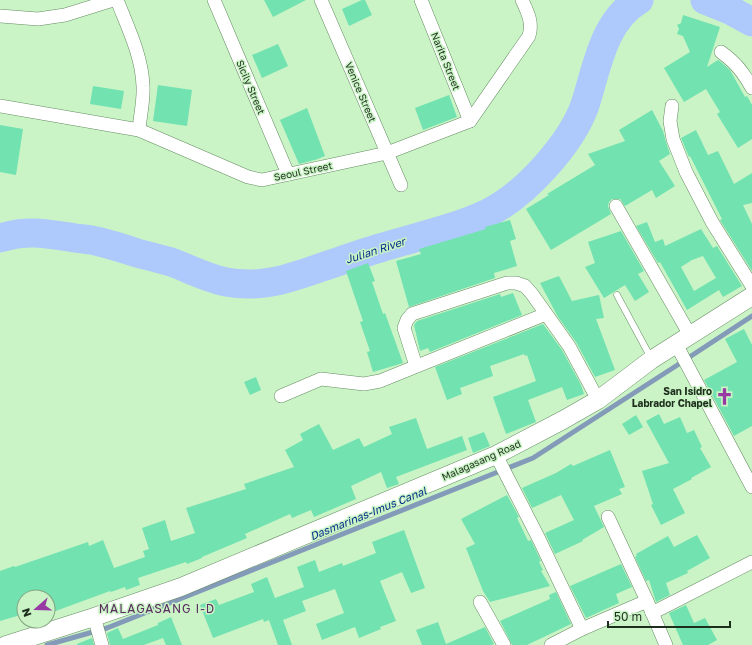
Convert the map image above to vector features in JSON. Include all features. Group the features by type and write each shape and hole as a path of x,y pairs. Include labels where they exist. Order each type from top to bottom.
{"main road":[{"name":"Malagasang Road","path":"6,645 181,587 496,455 598,400 651,360 752,296"}],"street":[{"path":"0,16 38,19 65,15 113,0"},
{"path":"117,0 141,66 144,88 139,130"},
{"name":"Sicily Street","path":"214,0 288,174"},
{"name":"Venice Street","path":"321,0 401,185"},
{"name":"Narita Street","path":"421,0 470,121"},
{"path":"470,121 529,36 531,29 530,16 522,0"},
{"path":"721,52 735,62 752,88"},
{"name":"Seoul Street","path":"0,106 139,130 248,177 262,180 387,153 470,121"},
{"path":"672,106 670,121 673,139 686,172 712,222 752,286"},
{"path":"616,206 683,340 752,487"},
{"path":"416,366 404,328 407,320 412,314 506,283 516,283 525,286 532,294 569,346 598,400"},
{"path":"281,396 321,379 364,384 380,381 546,314"},
{"path":"496,455 539,539 582,629"},
{"path":"608,517 666,645"},
{"path":"652,613 752,562"},
{"path":"551,645 582,629 647,601"},
{"path":"480,602 503,644"},
{"path":"94,617 102,645"}],"lane":[{"path":"617,295 651,360"}],"building":[{"path":"264,0 306,0 273,17"},
{"path":"365,0 372,15 349,26 342,9"},
{"path":"683,15 720,27 707,67 718,60 721,62 730,70 745,97 747,96 752,105 752,139 738,148 717,114 720,112 706,89 684,102 664,68 690,52 683,36 677,34 679,29 677,25 681,23"},
{"path":"278,44 288,66 262,78 252,55"},
{"path":"158,85 192,90 187,126 153,121"},
{"path":"93,86 124,91 121,109 90,104"},
{"path":"449,95 457,117 423,130 415,108"},
{"path":"307,108 325,156 299,164 280,120"},
{"path":"652,110 663,131 670,154 659,161 675,186 656,198 652,190 625,206 620,199 612,199 608,206 611,214 551,250 526,209 549,195 547,194 595,165 588,154 625,141 619,130"},
{"path":"0,125 23,129 16,175 0,172"},
{"path":"696,130 708,155 718,151 734,184 752,173 752,203 743,205 752,224 752,271 720,220 722,219 690,156 689,157 681,138"},
{"path":"510,220 516,239 510,241 517,266 494,273 495,278 409,307 396,261 421,254 419,249 486,229 485,227"},
{"path":"647,222 655,242 663,239 665,246 701,229 713,248 717,246 742,286 723,297 719,290 687,310 660,262 658,263 636,226","holes":["703,256 716,278 694,291 681,267 692,260"]},
{"path":"621,231 644,271 638,274 649,292 635,301 625,285 604,298 585,267 595,263 588,242"},
{"path":"368,263 375,281 372,282 383,314 385,313 403,363 373,372 367,352 370,351 360,322 363,321 346,271"},
{"path":"559,276 572,301 599,295 604,318 596,319 615,370 595,377 576,342 558,317 540,283"},
{"path":"513,293 522,315 430,352 428,348 420,351 414,325 417,321 500,294 501,297"},
{"path":"543,324 562,350 581,385 584,394 567,400 562,387 528,400 536,422 506,434 493,397 536,381 527,355 525,356 524,354 490,366 493,376 460,388 462,394 447,400 435,367"},
{"path":"744,329 752,345 752,426 734,436 704,380 737,362 725,339"},
{"path":"256,377 261,390 250,395 244,382"},
{"path":"659,414 664,424 680,417 687,433 694,430 702,447 700,448 711,467 673,489 685,513 661,525 651,505 653,504 642,471 669,463 646,421"},
{"path":"636,415 643,427 629,435 622,424"},
{"path":"416,418 427,449 462,436 467,450 396,477 399,484 387,488 381,472 351,486 356,499 314,517 311,510 292,518 290,514 245,534 247,538 202,558 187,564 186,562 138,578 140,585 126,590 125,587 111,592 110,591 56,611 56,589 16,589 16,616 0,621 0,571 88,542 89,546 103,540 114,568 145,557 143,551 149,549 142,528 165,520 171,541 195,533 186,508 246,489 244,484 294,467 285,450 303,440 300,434 319,424 333,450 359,438 364,447 392,434 389,427"},
{"path":"484,432 490,446 473,453 468,438"},
{"path":"610,450 625,487 619,489 622,494 594,506 604,527 582,540 583,541 555,554 545,533 574,520 561,495 532,508 522,488 556,473 571,464 573,466"},
{"path":"507,495 519,517 517,518 528,541 531,540 541,561 539,562 543,570 541,571 550,586 490,602 483,591 466,548 475,544 461,519"},
{"path":"404,530 425,588 411,593 402,572 380,581 396,621 380,627 381,629 359,638 355,627 322,640 316,624 344,613 335,589 302,601 306,611 283,620 292,645 278,645 269,620 264,622 263,619 213,638 200,605 216,599 219,605 254,592 251,584 267,577 275,598 304,587 297,567 315,560 319,572 342,563 343,566 376,553 372,542"},
{"path":"697,535 710,558 687,571 688,573 666,583 670,595 656,602 649,580 646,581 635,557 637,556 636,554 668,536 674,547"},
{"path":"621,564 632,587 616,594 619,603 586,618 570,586"},
{"path":"556,592 571,624 527,645 512,645 500,621 550,599 549,595"},
{"path":"686,605 694,623 705,618 717,640 708,645 683,645 669,613"},
{"path":"171,617 182,645 166,645 163,638 144,645 110,645 107,633 118,628 123,639 158,625 158,623"},
{"path":"438,622 446,644 485,627 494,644 422,645 416,630"},
{"path":"92,638 94,645 77,645 77,644"}],"waterway":[{"name":"Julian River","path":"0,238 9,235 34,233 92,240 171,262 205,276 226,282 253,284 278,281 367,252 462,224 488,213 517,194 558,152 569,136 585,105 598,61 609,33 617,20 627,9 639,0"},
{"name":"Julian River","path":"705,0 730,10 752,22"},
{"name":"Dasmarinas-Imus Canal","path":"691,356 752,316"},
{"name":"Dasmarinas-Imus Canal","path":"47,645 107,628 533,458 679,364"}],"place":[{"name":"San Isidro Labrador Chapel","path":"725,397"}],"district":[{"name":"MALAGASANG I-D","path":"157,608"}]}
